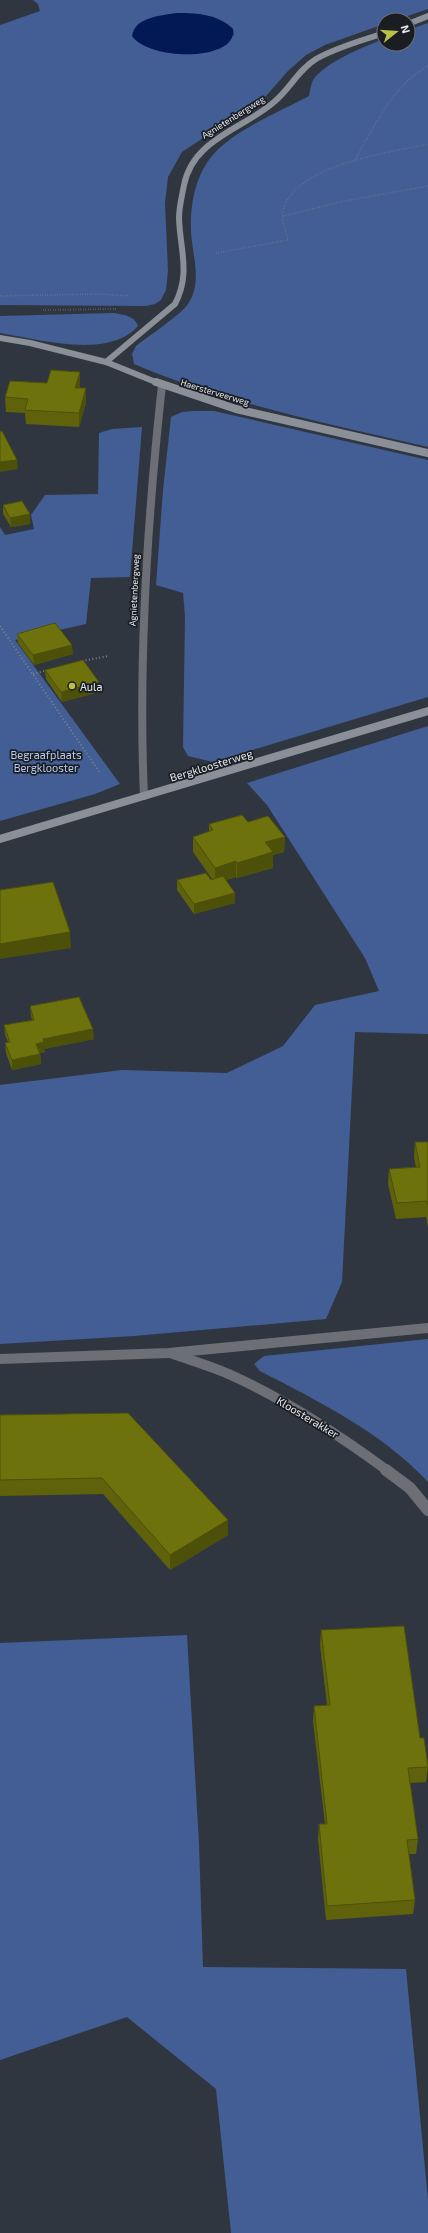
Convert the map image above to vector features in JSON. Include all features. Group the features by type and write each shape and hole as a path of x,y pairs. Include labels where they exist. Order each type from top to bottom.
{"street":[{"path":"416,21 428,16"},
{"name":"Agnietenbergweg","path":"106,362 175,304 183,286 185,258 180,225 180,206 189,166 194,157 212,140 272,104 286,91 297,74 313,62 332,52 376,35"},
{"name":"Haersterveerweg","path":"0,338 30,343 106,362 162,385 236,409 428,453"},
{"name":"Agnietenbergweg","path":"144,796 140,722 144,576 151,479 162,385"},
{"name":"Bergkloosterweg","path":"0,840 428,711"},
{"name":"Kloosterakker","path":"0,1359 170,1353 428,1328"},
{"name":"Kloosterakker","path":"170,1353 232,1375 289,1404 349,1442 410,1488 428,1510"}],"path":[{"path":"354,160 393,98 418,69 428,66"},
{"path":"185,258 288,240 283,216 284,207 290,196 306,181 354,160 428,144"},
{"path":"283,216 345,201 428,186"},
{"path":"0,296 123,295 175,304"},
{"path":"39,310 118,309 162,315"},
{"path":"0,626 103,778"},
{"path":"76,663 105,656 141,655"},
{"path":"32,674 54,668"}],"green space":[{"path":"33,0 428,0 428,9 416,13 376,12 376,27 325,45 306,55 288,71 266,96 182,152 168,177 165,203 168,271 166,290 161,300 155,304 146,306 0,305 0,25 40,11 38,4","holes":["176,13 199,14 221,20 233,29 234,36"]},
{"path":"428,23 428,447 242,402 206,391 134,364 132,354 136,346 179,314 188,304 192,296 195,287 196,268 191,231 191,212 201,173 212,156 232,138 244,130 309,96 313,80 326,67 335,61 376,42 376,52 416,52 416,27"},
{"path":"114,313 132,318 138,326 125,336 109,342 91,345 72,344 0,333 0,316"},
{"path":"214,411 428,460 428,697 213,762 188,756 183,747 185,616 183,593 156,585 163,490 171,417 182,412"},
{"name":"Begraafplaats Bergklooster","path":"142,427 130,577 91,578 86,624 15,640 120,784 95,794 0,821 0,527 5,535 34,529 31,515 45,495 98,494 99,433 112,429"},
{"path":"428,726 428,1034 355,1032 342,1282 326,1319 134,1336 0,1344 0,1085 122,1070 227,1073 283,1046 315,1005 379,991 365,958 267,805 247,783"},
{"path":"428,1339 428,1482 410,1464 370,1433 327,1406 260,1371 254,1364 264,1356"},
{"path":"187,1635 199,1844 203,1967 406,1969 428,2200 428,2233 231,2233 216,2089 127,2017 0,2060 0,1643"}],"shaded area":[{"path":"176,13 206,15 221,20 233,29 231,40 222,48 208,52 191,54 156,50 141,44 132,36 134,30 143,21 149,18"}],"building":[{"path":"51,370 80,372 75,388 86,388 79,413 25,410 28,399 5,397 10,381 47,383"},
{"path":"2,431 17,460 0,462 0,432"},
{"path":"22,501 30,514 10,518 3,505"},
{"path":"55,623 72,645 33,655 17,634"},
{"path":"83,660 99,682 61,692 45,670"},
{"path":"242,815 248,822 268,816 285,837 265,842 273,852 215,868 193,837 213,830 209,824"},
{"path":"206,873 211,880 223,876 235,893 194,904 177,880"},
{"path":"53,882 70,932 0,944 0,890"},
{"path":"79,997 93,1029 43,1039 44,1042 36,1044 40,1054 12,1060 5,1043 10,1042 4,1025 34,1020 30,1006"},
{"path":"415,1142 428,1142 428,1205 427,1201 397,1203 389,1169 420,1167"},
{"path":"128,1413 228,1520 170,1555 102,1478 0,1480 0,1415"},
{"path":"404,1626 420,1738 424,1738 428,1767 408,1768 418,1839 407,1840 415,1900 327,1906 319,1824 327,1824 314,1706 330,1705 321,1630"}],"place":[{"name":"Aula","path":"72,686"}]}
